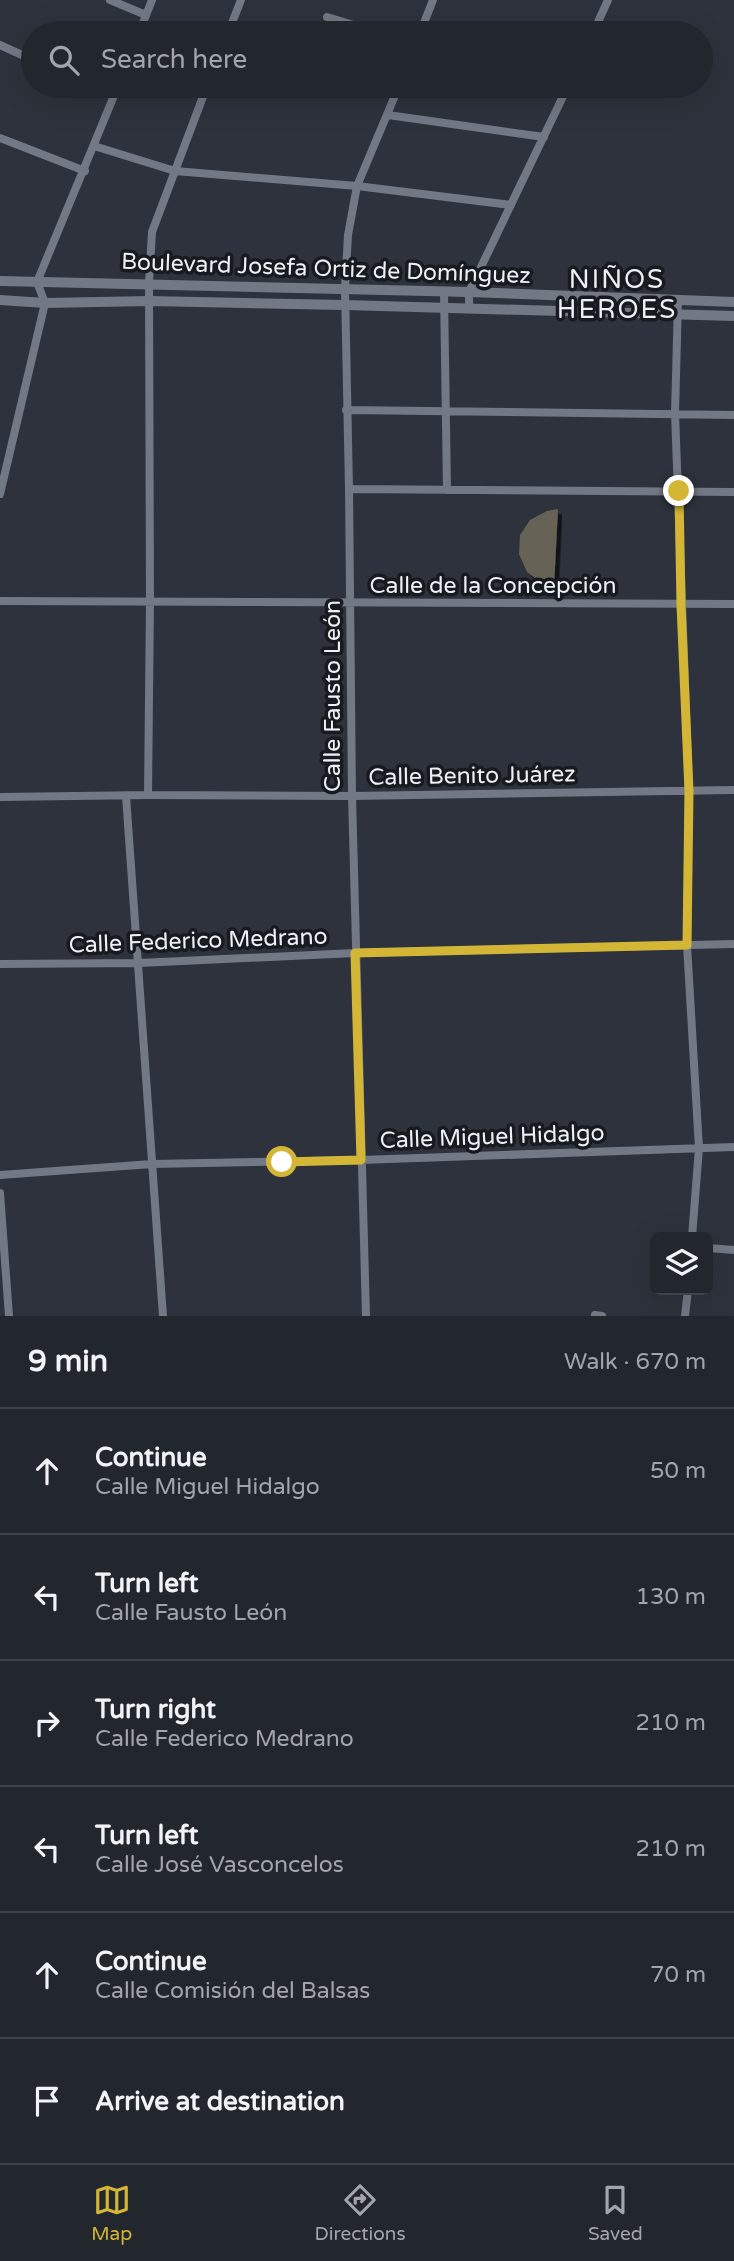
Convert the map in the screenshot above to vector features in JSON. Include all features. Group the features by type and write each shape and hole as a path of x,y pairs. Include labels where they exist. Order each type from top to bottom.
{"street":[{"path":"110,0 146,15"},
{"path":"144,21 152,0"},
{"path":"233,21 241,0"},
{"path":"425,21 433,0"},
{"path":"598,21 608,0"},
{"path":"327,17 340,21"},
{"path":"0,45 21,55"},
{"path":"0,494 46,303 37,282 114,98"},
{"path":"148,795 149,283 152,232 202,98"},
{"name":"Calle Fausto León","path":"366,1316 355,953 345,288 348,235 357,187 395,98"},
{"path":"469,308 469,292 562,98"},
{"path":"388,115 544,137"},
{"path":"0,138 85,171"},
{"path":"94,146 175,171 357,187 510,205"},
{"name":"Boulevard Josefa Ortiz de Domínguez","path":"0,281 345,288 734,302"},
{"path":"444,292 447,490"},
{"name":"Boulevard Josefa Ortiz de Domínguez","path":"0,300 46,303 150,301 345,305 734,316"},
{"path":"678,301 675,413 689,791 687,945 699,1148 692,1232"},
{"path":"346,410 734,415"},
{"path":"349,489 734,492"},
{"name":"Calle de la Concepción","path":"0,601 734,604"},
{"name":"Calle Benito Juárez","path":"0,797 352,796 734,790"},
{"path":"126,796 163,1316"},
{"name":"Calle Federico Medrano","path":"0,964 139,964 355,953 734,944"},
{"name":"Calle Miguel Hidalgo","path":"0,1175 152,1164 361,1160 734,1147"},
{"path":"0,1193 9,1316"},
{"path":"713,1248 734,1250"},
{"path":"685,1316 687,1295"},
{"path":"594,1315 602,1316"}],"building":[{"path":"558,509 554,587 542,583 527,572 519,554 520,535 530,520 547,511"}],"district":[{"name":"NIÑOS HEROES","path":"617,294"}],"route":[{"path":"282,1162 361,1160 355,953 687,945 689,791 679,491"}]}
